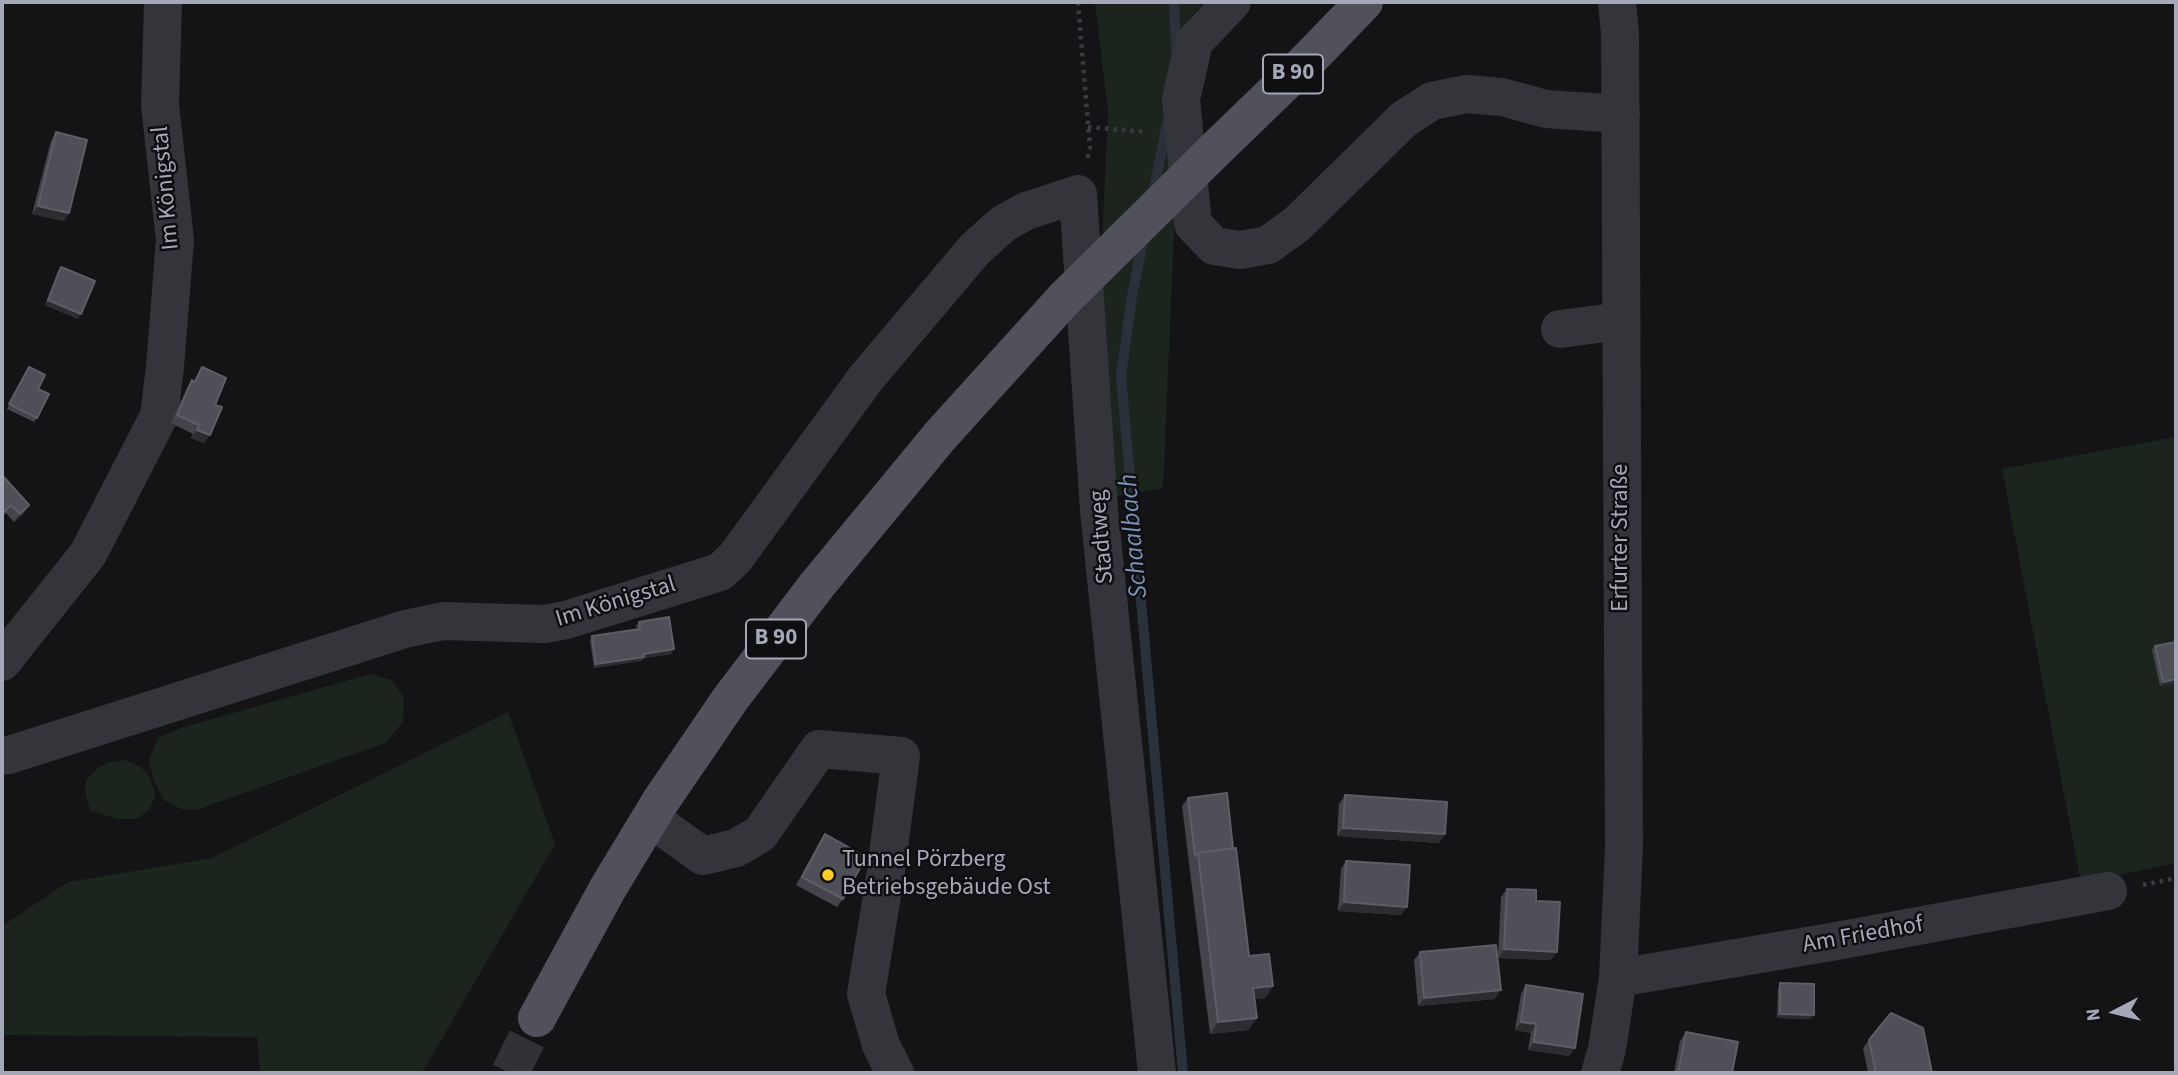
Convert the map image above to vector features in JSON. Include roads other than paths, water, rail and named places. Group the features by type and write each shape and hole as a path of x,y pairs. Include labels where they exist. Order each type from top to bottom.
{"main road":[{"name":"B 90","path":"537,1018 608,888 650,819 731,698 817,584 940,436 1065,298 1364,2"}],"street":[{"name":"Im Königstal","path":"2,662 88,554 159,416 166,367 175,240 160,105 163,2"},
{"path":"1232,2 1194,42 1181,99 1192,223 1214,246 1240,250 1268,245 1297,224 1404,119 1432,101 1467,93 1502,97 1546,109 1620,114"},
{"name":"Erfurter Straße","path":"1600,1073 1607,1049 1618,978 1624,846 1620,34 1617,2"},
{"name":"Im Königstal","path":"2,755 405,629 443,621 545,624 566,620 720,572 735,558 866,378 975,249 1003,224 1026,211 1077,194"},
{"name":"Stadtweg","path":"1077,194 1099,510 1157,1073"},
{"path":"1560,328 1621,321"},
{"path":"650,819 703,856 736,848 760,834 819,749 901,756 866,995 881,1045 895,1073"},
{"name":"Am Friedhof","path":"1618,978 2108,891"}],"waterway":[{"name":"Schaalbach","path":"1174,2 1176,49"},
{"name":"Schaalbach","path":"1153,194 1167,124"},
{"name":"Schaalbach","path":"1144,237 1132,296 1121,376 1183,1073"}],"tunnel":[{"path":"510,1073 537,1018"}],"place":[{"name":"Tunnel Pörzberg Betriebsgebäude Ost","path":"828,875"}]}
